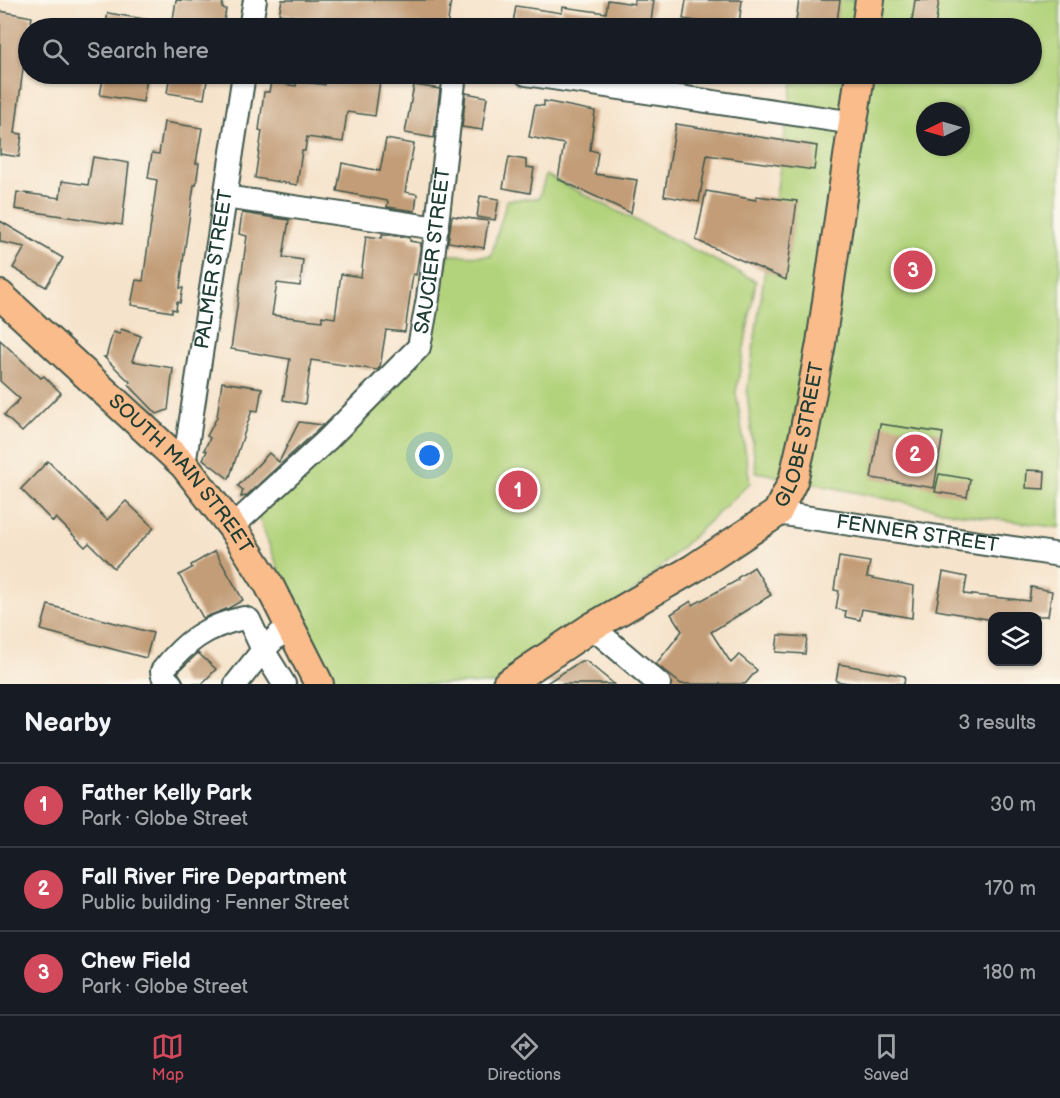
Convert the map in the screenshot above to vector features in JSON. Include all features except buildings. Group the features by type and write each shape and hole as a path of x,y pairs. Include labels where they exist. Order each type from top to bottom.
{"main road":[{"path":"867,18 870,0"},
{"name":"GLOBE STREET","path":"507,684 592,627 694,568 777,513 793,482 804,434 821,343 859,84"},
{"name":"SOUTH MAIN STREET","path":"3,305 184,465 232,527 270,585 319,684"}],"street":[{"path":"252,18 255,0"},
{"name":"PALMER STREET","path":"184,465 242,84"},
{"name":"SAUCIER STREET","path":"232,527 327,440 419,347 437,228 454,84"},
{"path":"593,84 854,123"},
{"path":"225,197 437,228"},
{"name":"FENNER STREET","path":"777,513 1060,555"},
{"path":"171,684 163,676 162,671 173,657 200,633 244,618 249,620 263,650 284,684"},
{"path":"236,684 263,650 289,625"},
{"path":"592,627 655,683"}],"green space":[{"path":"819,0 1060,0 1060,528 955,513 756,472 747,393 793,84 1042,84 1042,18 815,18"},
{"path":"546,175 756,281 736,392 750,483 647,580 520,684 324,684 257,514 416,350 449,255 491,256 507,200 539,198"}],"place":[{"name":"Chew Field","path":"913,270"},
{"name":"Fall River Fire Department","path":"915,454"},
{"name":"Father Kelly Park","path":"518,490"}]}
